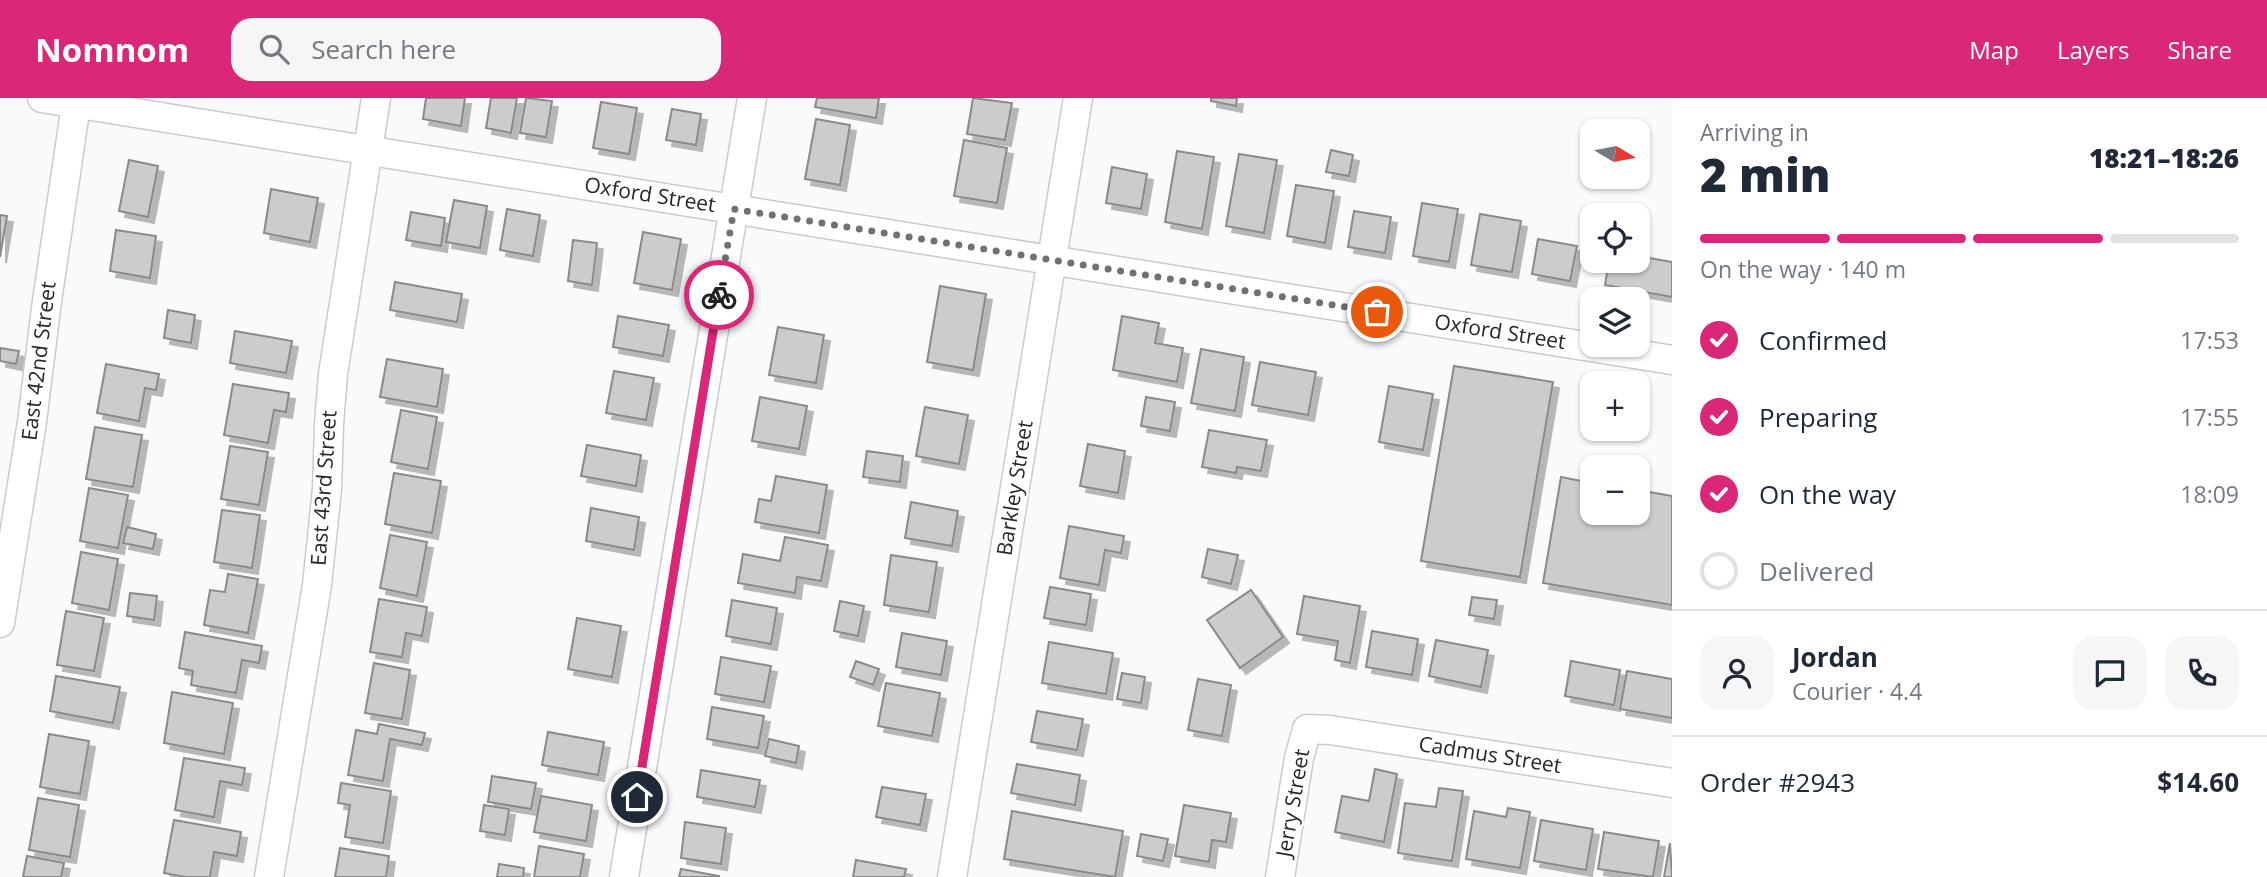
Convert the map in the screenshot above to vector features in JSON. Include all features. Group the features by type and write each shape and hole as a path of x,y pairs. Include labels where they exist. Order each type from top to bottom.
{"street":[{"name":"Oxford Street","path":"42,98 76,101 1672,360"},
{"name":"East 43rd Street","path":"269,877 317,585 327,489 333,374 376,98"},
{"path":"624,877 752,98"},
{"name":"Barkley Street","path":"952,877 1079,98"},
{"name":"East 42nd Street","path":"0,623 32,422 76,101"},
{"name":"Cadmus Street","path":"1307,729 1330,730 1672,783"},
{"name":"Jerry Street","path":"1280,877 1299,758 1307,729"}],"building":[{"path":"426,98 465,98 461,126 423,119"},
{"path":"491,98 517,98 511,133 486,128"},
{"path":"526,98 552,101 546,137 520,133"},
{"path":"817,98 879,98 876,118 815,107"},
{"path":"973,98 1012,103 1005,140 967,134"},
{"path":"1211,98 1237,98 1236,106 1211,101"},
{"path":"601,102 637,108 629,154 593,148"},
{"path":"672,109 701,114 696,145 666,140"},
{"path":"816,119 850,125 840,185 805,179"},
{"path":"964,140 1007,148 997,203 954,196"},
{"path":"1331,150 1353,155 1349,176 1326,172"},
{"path":"1177,151 1214,157 1202,229 1165,222"},
{"path":"1239,154 1277,160 1264,233 1226,226"},
{"path":"129,160 158,166 148,217 119,211"},
{"path":"1112,167 1147,174 1141,209 1106,203"},
{"path":"1296,185 1334,191 1325,243 1287,236"},
{"path":"271,189 318,198 310,242 264,233"},
{"path":"454,200 487,206 480,248 446,242"},
{"path":"1422,203 1458,209 1449,262 1413,256"},
{"path":"507,209 540,215 533,256 500,250"},
{"path":"1354,211 1391,217 1385,253 1348,247"},
{"path":"411,212 445,218 441,246 406,240"},
{"path":"1480,214 1521,221 1512,272 1471,265"},
{"path":"0,215 7,216 0,257"},
{"path":"116,230 156,236 150,278 110,271"},
{"path":"643,232 681,239 672,290 634,283"},
{"path":"1538,239 1577,246 1570,281 1532,274"},
{"path":"573,240 597,243 592,285 568,281"},
{"path":"1650,258 1672,262 1672,297 1650,293 1650,287 1605,285 1607,273 1650,273"},
{"path":"395,282 462,294 457,322 390,310"},
{"path":"940,286 986,294 973,370 927,362"},
{"path":"168,310 195,315 191,343 164,338"},
{"path":"618,316 669,325 663,356 613,347"},
{"path":"1122,316 1159,323 1155,343 1183,348 1177,382 1113,370"},
{"path":"778,327 824,335 816,383 769,375"},
{"path":"235,331 292,341 286,373 230,363"},
{"path":"0,348 19,351 16,364 0,361"},
{"path":"1201,349 1244,357 1235,411 1191,403"},
{"path":"387,359 443,369 437,407 380,397"},
{"path":"1260,362 1316,372 1308,415 1252,405"},
{"path":"106,364 159,374 156,390 145,388 139,421 97,413"},
{"path":"1454,366 1553,382 1520,577 1421,561"},
{"path":"614,371 654,378 646,420 606,413"},
{"path":"233,384 289,393 286,412 274,410 268,443 224,435"},
{"path":"1389,386 1433,394 1423,450 1379,442"},
{"path":"760,397 807,406 799,449 752,441"},
{"path":"1146,397 1175,402 1170,431 1141,426"},
{"path":"925,407 968,415 959,464 916,456"},
{"path":"401,410 437,417 428,469 391,462"},
{"path":"95,427 142,435 133,487 86,479"},
{"path":"1209,430 1267,440 1261,471 1237,467 1236,473 1202,467"},
{"path":"1088,444 1125,451 1118,493 1080,486"},
{"path":"587,445 641,455 636,486 581,476"},
{"path":"230,446 268,452 259,505 221,499"},
{"path":"867,451 903,456 900,482 863,477"},
{"path":"394,473 441,481 432,533 385,524"},
{"path":"776,476 827,485 819,533 755,522 759,499 771,501"},
{"path":"1561,477 1580,481 1580,525 1650,525 1650,492 1672,496 1672,605 1543,583"},
{"path":"89,488 128,495 118,548 80,541"},
{"path":"911,502 958,511 952,546 905,538"},
{"path":"591,508 639,517 634,550 586,541"},
{"path":"222,510 260,515 252,568 214,562"},
{"path":"1069,526 1124,536 1121,553 1105,550 1099,585 1060,578"},
{"path":"127,527 156,534 153,549 123,543"},
{"path":"390,535 427,542 417,596 380,588"},
{"path":"785,537 828,545 821,581 797,577 795,593 738,583 743,554 780,561"},
{"path":"1208,549 1238,555 1231,584 1202,577"},
{"path":"81,552 118,559 109,610 72,603"},
{"path":"891,555 937,562 929,612 884,605"},
{"path":"228,574 258,579 248,633 204,625 210,590 225,592"},
{"path":"1050,587 1091,594 1086,625 1044,618"},
{"path":"1251,590 1283,637 1240,668 1207,620"},
{"path":"130,593 157,596 154,620 127,616"},
{"path":"1304,596 1360,606 1350,663 1335,660 1338,641 1297,634"},
{"path":"1472,597 1497,600 1494,619 1469,615"},
{"path":"379,599 427,607 422,636 406,633 402,657 370,652"},
{"path":"732,600 777,608 771,644 726,636"},
{"path":"840,601 864,606 858,636 834,631"},
{"path":"66,611 104,618 94,671 57,665"},
{"path":"577,618 621,626 612,677 568,669"},
{"path":"1372,631 1418,639 1412,675 1366,667"},
{"path":"185,632 262,646 259,663 242,660 236,693 191,685 193,671 179,668"},
{"path":"902,633 947,641 941,675 896,667"},
{"path":"1436,640 1488,650 1481,687 1429,676"},
{"path":"1049,642 1113,653 1106,694 1042,683"},
{"path":"721,657 771,666 764,702 715,694"},
{"path":"856,661 879,669 873,685 850,677"},
{"path":"1571,661 1620,670 1614,705 1565,696"},
{"path":"374,663 410,670 402,719 365,713"},
{"path":"1627,671 1672,679 1672,718 1620,709"},
{"path":"1122,673 1145,677 1141,703 1117,699"},
{"path":"56,676 120,687 113,723 50,711"},
{"path":"1198,679 1231,685 1222,736 1188,730"},
{"path":"886,683 940,693 932,736 878,726"},
{"path":"172,692 233,703 224,754 164,743"},
{"path":"712,707 764,716 758,748 707,739"},
{"path":"1037,711 1083,719 1077,750 1031,742"},
{"path":"379,724 425,733 422,745 390,739 383,781 348,775 356,730 377,734"},
{"path":"548,732 604,742 598,775 542,765"},
{"path":"49,734 89,741 80,794 40,787"},
{"path":"769,739 799,746 796,763 765,756"},
{"path":"184,758 245,768 242,785 220,781 214,817 175,810"},
{"path":"1017,764 1080,775 1075,805 1011,793"},
{"path":"1375,769 1397,774 1384,842 1335,832 1342,796 1369,801"},
{"path":"701,770 760,780 755,807 697,797"},
{"path":"492,776 536,783 531,809 488,802"},
{"path":"341,783 391,791 383,843 345,837 350,805 338,803"},
{"path":"882,787 926,794 920,825 876,817"},
{"path":"1439,788 1463,791 1452,861 1398,853 1405,803 1436,807"},
{"path":"541,796 592,805 586,841 534,832"},
{"path":"38,798 79,805 70,857 29,850"},
{"path":"484,805 509,809 505,835 480,831"},
{"path":"1184,805 1231,813 1226,842 1212,840 1209,862 1175,856"},
{"path":"1508,808 1530,812 1520,868 1466,859 1474,811 1506,817"},
{"path":"1012,811 1123,831 1115,877 1004,859"},
{"path":"174,820 241,832 237,856 214,852 210,877 164,873"},
{"path":"1541,820 1593,829 1586,870 1534,861"},
{"path":"685,822 726,828 721,864 681,858"},
{"path":"1604,832 1659,841 1653,877 1598,869"},
{"path":"1141,834 1168,839 1163,861 1137,856"},
{"path":"1670,843 1672,877 1664,877"},
{"path":"539,846 584,854 580,877 534,877"},
{"path":"340,848 389,856 386,877 335,877"},
{"path":"27,856 64,863 61,877 23,877"},
{"path":"856,860 906,869 904,877 853,877"},
{"path":"499,864 524,868 523,877 497,877"},
{"path":"681,869 719,876 719,877 679,877"}],"way so far":[{"path":"719,295 734,209 1377,312"}],"route":[{"path":"637,797 719,295"}]}
